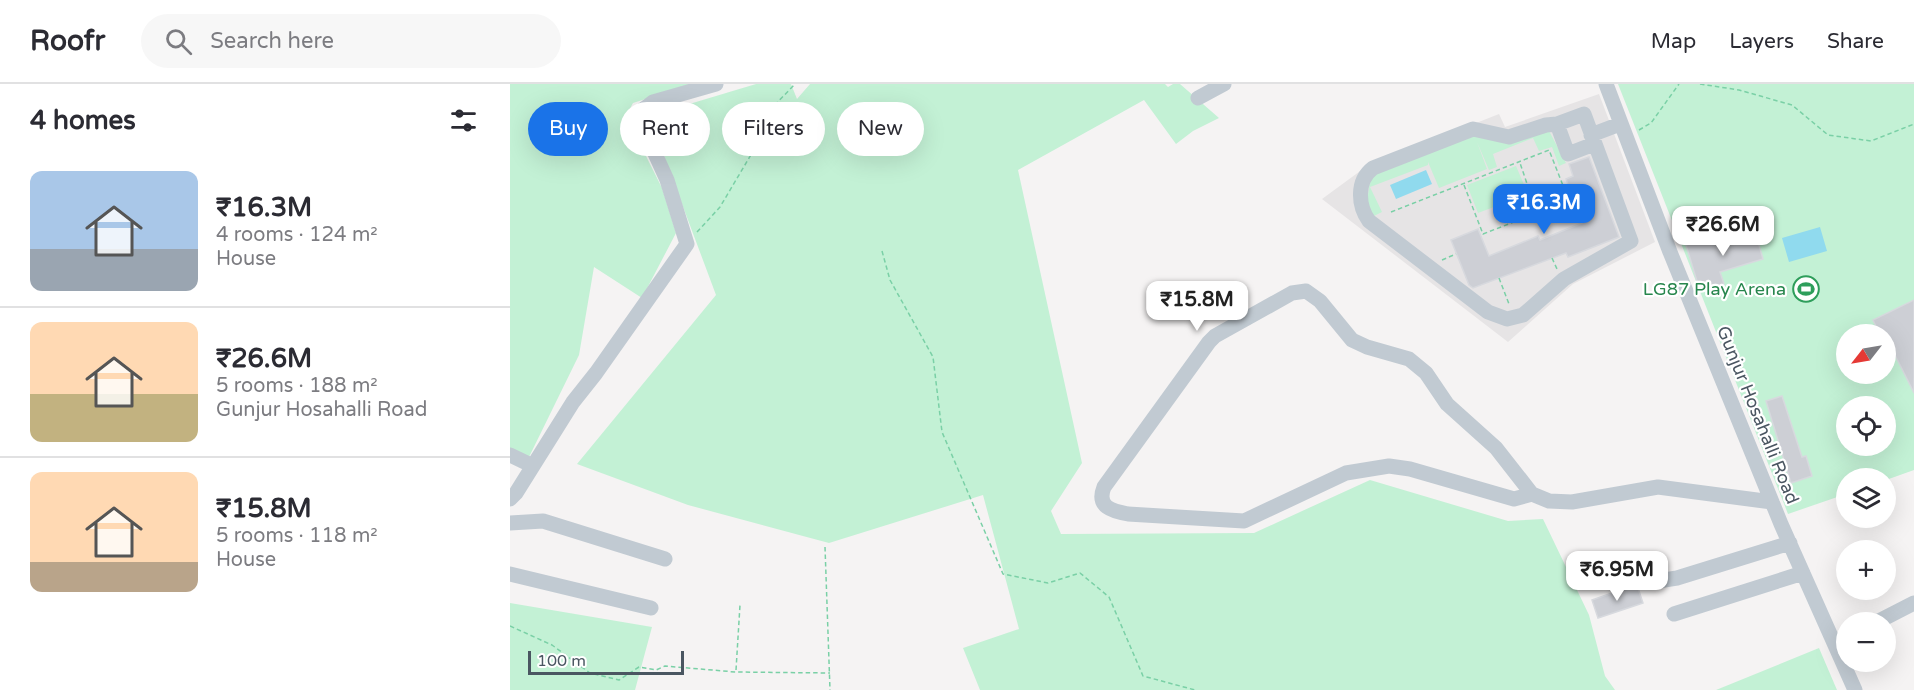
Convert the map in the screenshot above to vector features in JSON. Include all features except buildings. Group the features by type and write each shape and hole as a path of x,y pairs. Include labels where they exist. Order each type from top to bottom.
{"street":[{"path":"510,499 573,402 687,244 667,180 637,114 653,102 716,84"},
{"name":"Gunjur Hosahalli Road","path":"1606,84 1670,252 1772,502 1803,573 1836,633"},
{"path":"1198,98 1217,85"},
{"path":"1584,114 1592,140 1631,241 1564,279 1523,315 1515,319 1501,318 1481,307 1369,221 1361,205 1362,184 1366,175 1373,168 1473,129 1509,137 1584,114"},
{"path":"1557,124 1568,154 1592,140 1623,131"},
{"path":"1532,494 1514,499 1389,466 1346,473 1244,521 1111,511 1102,502 1101,495 1104,487 1215,336 1292,293 1306,291 1320,301 1352,340 1367,347 1409,359 1426,373 1447,404 1496,448 1532,494 1549,501 1572,502 1658,487 1772,502"},
{"path":"510,455 533,466"},
{"path":"510,524 543,521 665,559"},
{"path":"1619,576 1658,580 1677,578 1790,543"},
{"path":"1674,614 1803,573"},
{"path":"510,574 651,608"},
{"path":"1896,612 1914,603"},
{"name":"Gunjur Hosahalli Road","path":"1850,672 1855,690"}],"path":[{"path":"687,244 720,207 752,153 770,110 795,84"},
{"path":"1623,131 1651,123 1679,84"},
{"path":"1700,84 1739,90 1792,105 1828,135 1871,141 1914,124"},
{"path":"1391,212 1549,150 1577,221"},
{"path":"1464,184 1483,234 1537,213 1520,162"},
{"path":"882,251 890,280 933,357 942,432 1003,574 1048,583 1080,573 1109,597 1143,676 1195,690"},
{"path":"1499,278 1515,319"},
{"path":"825,547 830,690"},
{"path":"735,672 740,605"},
{"path":"510,626 552,645 590,673 619,680 639,667 656,670 665,666 735,672 830,673"}],"shaded area":[{"path":"1599,94 1655,242 1573,284 1508,342 1322,199 1367,166 1499,114 1505,127"}],"green space":[{"path":"510,84 692,84 636,102 620,102 620,156 646,156 662,188 676,233 642,298 594,267 579,355 529,457 510,452"},
{"path":"756,84 791,84 797,99 810,84 1165,84 1168,87 1180,84 1219,118 1193,131 1176,144 1144,100 1018,170 1082,463 1051,511 1061,534 1254,533 1370,480 1508,521 1543,519 1589,615 1605,676 1615,690 980,690 963,648 1019,629 983,495 829,543 688,505 577,464 716,295 664,156 710,156 710,102 696,102"},
{"name":"LG87 Play Arena","path":"1618,84 1914,84 1914,470 1896,476 1896,468 1836,468 1836,497 1788,514"},
{"path":"1548,129 1566,163 1559,166 1552,147 1539,151 1533,138 1493,154 1497,167 1489,170 1477,142 1487,169 1439,188 1428,162 1428,165 1370,187 1382,212 1370,218 1366,209 1371,174 1473,133"},
{"path":"1516,166 1528,194 1478,213 1467,185"},
{"path":"510,603 652,627 635,690 510,690"},
{"path":"1819,648 1837,690 1716,690"}],"water":[{"path":"1426,170 1432,184 1396,199 1390,185"},
{"path":"1820,227 1827,251 1789,262 1782,238"}],"place":[{"name":"LG87 Play Arena","path":"1806,289"}]}
